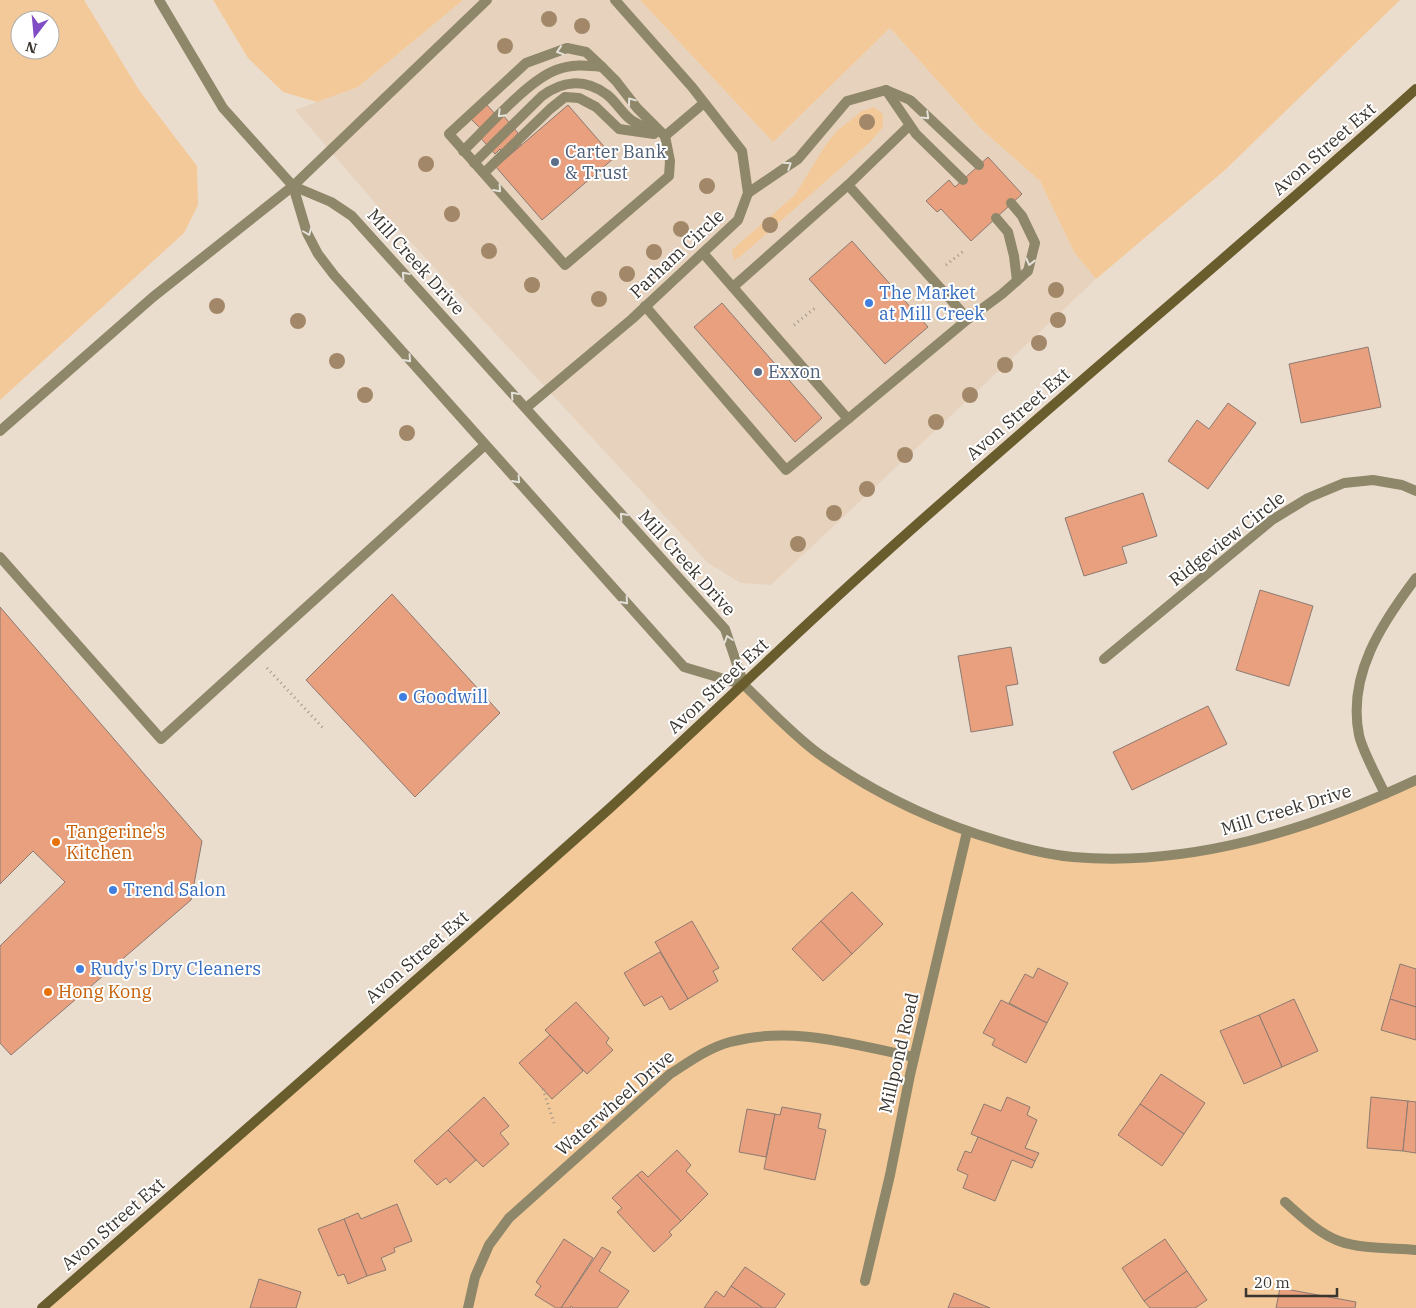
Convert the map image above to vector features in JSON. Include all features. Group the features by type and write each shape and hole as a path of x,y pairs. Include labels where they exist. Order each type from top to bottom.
{"main road":[{"name":"Avon Street Ext","path":"42,1308 431,968 614,804 872,564 1072,387 1229,254 1416,89"}],"street":[{"name":"Mill Creek Drive","path":"159,0 223,108 293,186 331,202 352,216 725,629 744,685 778,719 818,753 876,790 930,818 967,832 1024,848 1071,857 1119,859 1168,856 1239,844 1324,818 1416,780"},
{"path":"0,431 153,297 293,186 487,0"},
{"name":"Parham Circle","path":"526,408 645,306 738,220 748,192 742,151 692,87 615,0"},
{"path":"567,48 586,52 616,81 636,108 665,136 670,161 669,176 566,265 448,134 526,63 567,48"},
{"path":"463,151 537,80 557,70 580,65 602,67"},
{"path":"474,163 553,87 572,83 591,86 606,94 630,119 665,136"},
{"path":"886,90 916,134 963,180"},
{"path":"748,192 798,159 847,101 886,90 910,100 979,165"},
{"path":"484,173 550,109 565,98 580,98 596,107 619,129 665,136 704,103"},
{"path":"733,287 848,185 910,126"},
{"path":"848,185 968,319"},
{"path":"293,186 307,233 318,254 334,275 684,667 744,685"},
{"path":"645,306 786,470 1028,271 1035,243 1022,216 1012,203"},
{"path":"996,218 1008,232 1014,256 1017,281"},
{"path":"703,253 848,419"},
{"path":"0,557 161,739 485,445"},
{"name":"Ridgeview Circle","path":"1104,660 1272,520 1308,498 1344,483 1373,480 1402,484 1416,491"},
{"path":"1385,794 1359,737 1356,713 1359,684 1371,647 1391,611 1416,578"},
{"name":"Millpond Road","path":"865,1280 890,1175 914,1058 967,832"},
{"name":"Waterwheel Drive","path":"468,1308 474,1277 489,1245 509,1218 670,1074 700,1054 729,1042 766,1035 803,1036 914,1058"},
{"path":"1285,1202 1310,1224 1339,1241 1369,1247 1416,1250"}],"path":[{"path":"778,339 815,308"},
{"path":"254,654 325,730"},
{"path":"543,1089 554,1123"}],"shaded area":[{"path":"0,0 84,0 139,90 197,166 198,205 184,233 0,400"},
{"path":"213,0 463,0 358,87 317,102 283,92 248,58"},
{"path":"463,0 640,0 773,142 890,28 980,128 1040,181 1074,252 1096,279 771,585 741,583 708,563 382,211 295,110 358,87"},
{"path":"640,0 1400,0 1225,170 1096,279 1074,252 1040,181 980,128 890,28 773,142"},
{"path":"874,107 883,114 883,127 870,142 741,256 734,260 732,250 795,195 825,146 837,131 862,111"},
{"path":"744,685 779,719 876,790 1023,848 1119,859 1239,844 1416,780 1416,1308 42,1308"}],"building":[{"path":"486,104 498,117 502,114 518,133 515,137 521,145 507,157 500,149 495,154 477,134 482,130 470,118"},
{"name":"Carter Bank & Trust","path":"568,105 614,158 542,220 496,167"},
{"path":"988,157 1022,194 971,241 941,209 937,212 926,201 949,180 955,187"},
{"name":"The Market at Mill Creek","path":"852,241 928,327 885,364 809,279"},
{"name":"Exxon","path":"722,303 822,418 795,442 694,327"},
{"path":"1368,347 1381,407 1301,423 1289,364"},
{"path":"1228,403 1256,423 1208,489 1168,461 1197,420 1209,429"},
{"path":"1143,493 1157,536 1122,547 1127,563 1084,576 1065,518"},
{"path":"1260,590 1313,606 1289,686 1236,670"},
{"name":"Goodwill","path":"392,594 500,713 415,797 306,680"},
{"path":"0,607 202,841 191,900 11,1055 0,1043 0,946 65,882 33,851 0,884"},
{"path":"1011,647 1018,684 1006,686 1013,725 971,732 958,656"},
{"path":"1208,706 1227,744 1132,790 1113,752"},
{"path":"852,892 883,924 852,954 821,921"},
{"path":"692,921 719,968 713,971 718,981 688,999 655,942"},
{"path":"821,921 852,954 823,981 792,949"},
{"path":"660,952 688,999 670,1010 662,996 644,1006 624,973"},
{"path":"1400,964 1416,969 1416,1007 1390,999"},
{"path":"1038,968 1068,983 1047,1023 1009,1003 1025,974 1033,978"},
{"path":"1294,999 1318,1051 1282,1067 1259,1015"},
{"path":"1390,999 1416,1007 1416,1040 1381,1030"},
{"path":"1001,1000 1047,1023 1026,1063 992,1045 995,1039 983,1033"},
{"path":"576,1002 609,1038 606,1043 613,1050 587,1074 545,1030"},
{"path":"1259,1015 1282,1067 1244,1084 1220,1031"},
{"path":"550,1035 583,1071 552,1099 519,1063"},
{"path":"1161,1074 1205,1103 1184,1134 1140,1104"},
{"path":"484,1097 509,1126 500,1133 509,1144 483,1167 448,1130"},
{"path":"1007,1097 1030,1107 1027,1115 1037,1120 1025,1148 1039,1153 1035,1161 971,1134 984,1104 1001,1111"},
{"path":"1371,1097 1408,1101 1403,1151 1367,1148"},
{"path":"1408,1101 1416,1102 1416,1153 1403,1151"},
{"path":"1140,1104 1184,1134 1162,1166 1118,1135"},
{"path":"782,1107 821,1114 818,1128 826,1130 815,1180 764,1169 775,1114 780,1115"},
{"path":"747,1109 775,1114 766,1157 739,1152"},
{"path":"448,1130 476,1160 450,1183 446,1178 437,1185 414,1161"},
{"path":"978,1137 1035,1161 1032,1168 1012,1160 995,1201 963,1188 968,1175 957,1170 965,1151 971,1153"},
{"path":"677,1150 691,1165 686,1171 708,1194 681,1221 637,1175 642,1171 648,1177"},
{"path":"637,1175 681,1221 669,1232 672,1235 654,1252 617,1212 622,1208 612,1198"},
{"path":"397,1204 412,1241 394,1248 395,1252 381,1258 386,1270 367,1276 344,1219 358,1213 361,1219"},
{"path":"344,1219 367,1276 348,1284 344,1274 338,1276 318,1229"},
{"path":"564,1239 593,1258 561,1308 556,1308 535,1295 541,1286 536,1282"},
{"path":"1165,1239 1187,1271 1144,1301 1122,1268"},
{"path":"602,1247 611,1252 599,1271 629,1291 617,1308 573,1308 571,1306 570,1308 561,1308"},
{"path":"745,1267 785,1294 775,1308 763,1308 731,1286"},
{"path":"1187,1271 1207,1300 1195,1308 1150,1308 1144,1301"},
{"path":"259,1279 301,1292 296,1308 250,1308"},
{"path":"731,1286 763,1308 704,1308 716,1291 724,1297"},
{"path":"1280,1288 1356,1302 1355,1308 1276,1308"},
{"path":"954,1293 990,1308 948,1308"}],"place":[{"name":"Carter Bank & Trust","path":"555,162"},
{"name":"The Market at Mill Creek","path":"869,303"},
{"name":"Exxon","path":"758,372"},
{"name":"Goodwill","path":"403,697"},
{"name":"Tangerine's Kitchen","path":"56,842"},
{"name":"Trend Salon","path":"113,890"},
{"name":"Rudy's Dry Cleaners","path":"80,969"},
{"name":"Hong Kong","path":"48,992"}]}
